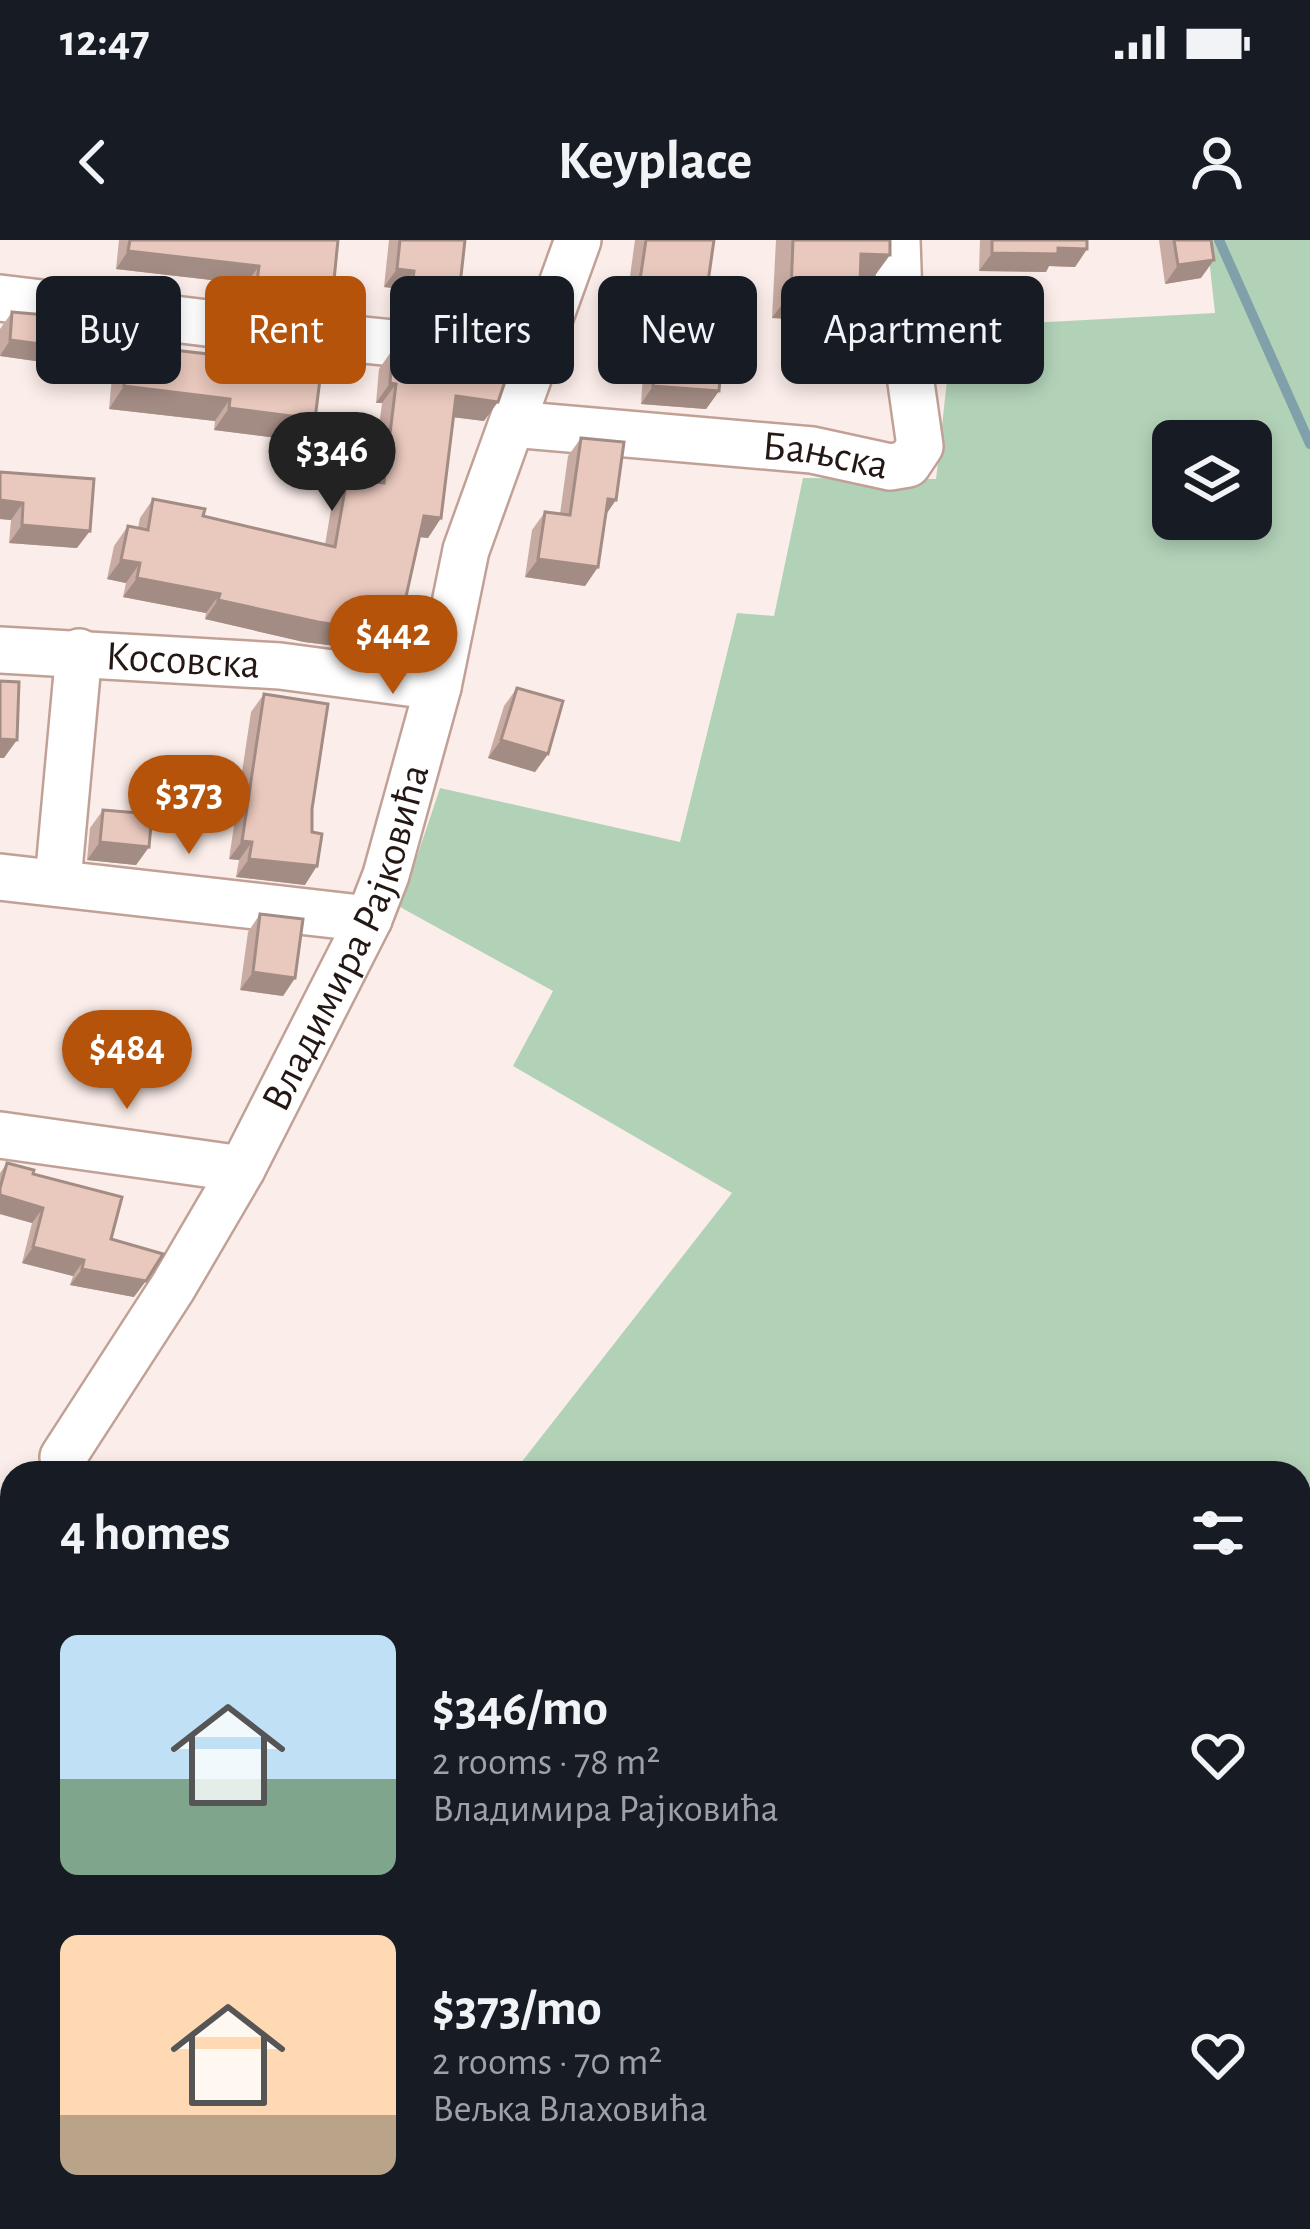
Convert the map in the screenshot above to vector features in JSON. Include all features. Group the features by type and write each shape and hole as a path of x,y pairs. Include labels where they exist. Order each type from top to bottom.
{"street":[{"name":"Владимира Рајковића","path":"564,276 578,240"},
{"name":"Бањска","path":"512,424 812,450 890,467 908,464 918,453 920,438 898,298 897,240"},
{"path":"0,298 390,343"},
{"name":"Владимира Рајковића","path":"63,1457 173,1287 242,1169 369,919 386,875 438,687 466,550 525,384"},
{"name":"Косовска","path":"0,650 280,666 438,687"},
{"path":"58,881 79,652"},
{"path":"0,877 369,919"},
{"path":"0,1135 242,1169"}],"green space":[{"path":"1207,240 1310,240 1310,1461 522,1461 732,1193 513,1066 553,991 400,907 440,788 680,842 737,613 774,616 803,478 936,479 947,384 1044,384 1044,322 1215,313"}],"building":[{"path":"130,240 338,240 334,276 258,276 259,266 128,251"},
{"path":"400,240 465,240 461,276 413,276 414,271 397,269"},
{"path":"646,240 714,240 709,276 641,276"},
{"path":"793,240 890,240 890,255 861,254 860,276 792,276"},
{"path":"992,240 1087,240 1087,249 1058,248 1058,254 992,253"},
{"path":"1174,240 1211,240 1214,260 1178,265"},
{"path":"12,312 36,314 36,343 10,340"},
{"path":"181,351 205,354 205,384 319,384 315,419 229,408 230,399 124,386 181,384"},
{"path":"396,384 504,384 498,402 456,396 441,518 424,516 403,610 353,600 349,627 318,622 218,600 220,594 137,578 140,563 121,560 128,526 148,530 153,499 205,509 203,516 335,547 347,478 384,483"},
{"path":"653,384 720,384 719,391"},
{"path":"581,438 624,442 616,500 608,499 598,567 538,559 545,512 570,515"},
{"path":"0,472 94,479 90,531 22,525 23,503 0,500"},
{"path":"0,681 19,682 17,740 0,739"},
{"path":"517,688 563,701 548,754 501,740"},
{"path":"264,694 328,704 312,809 312,832 322,834 317,866 249,859 252,842 242,841"},
{"path":"103,810 152,814 149,847 100,842"},
{"path":"260,914 303,919 295,978 253,972"},
{"path":"7,1163 122,1197 111,1239 163,1254 146,1281 82,1269 84,1260 33,1247 43,1208 0,1195"}],"waterway":[{"path":"1219,240 1310,444"}]}
